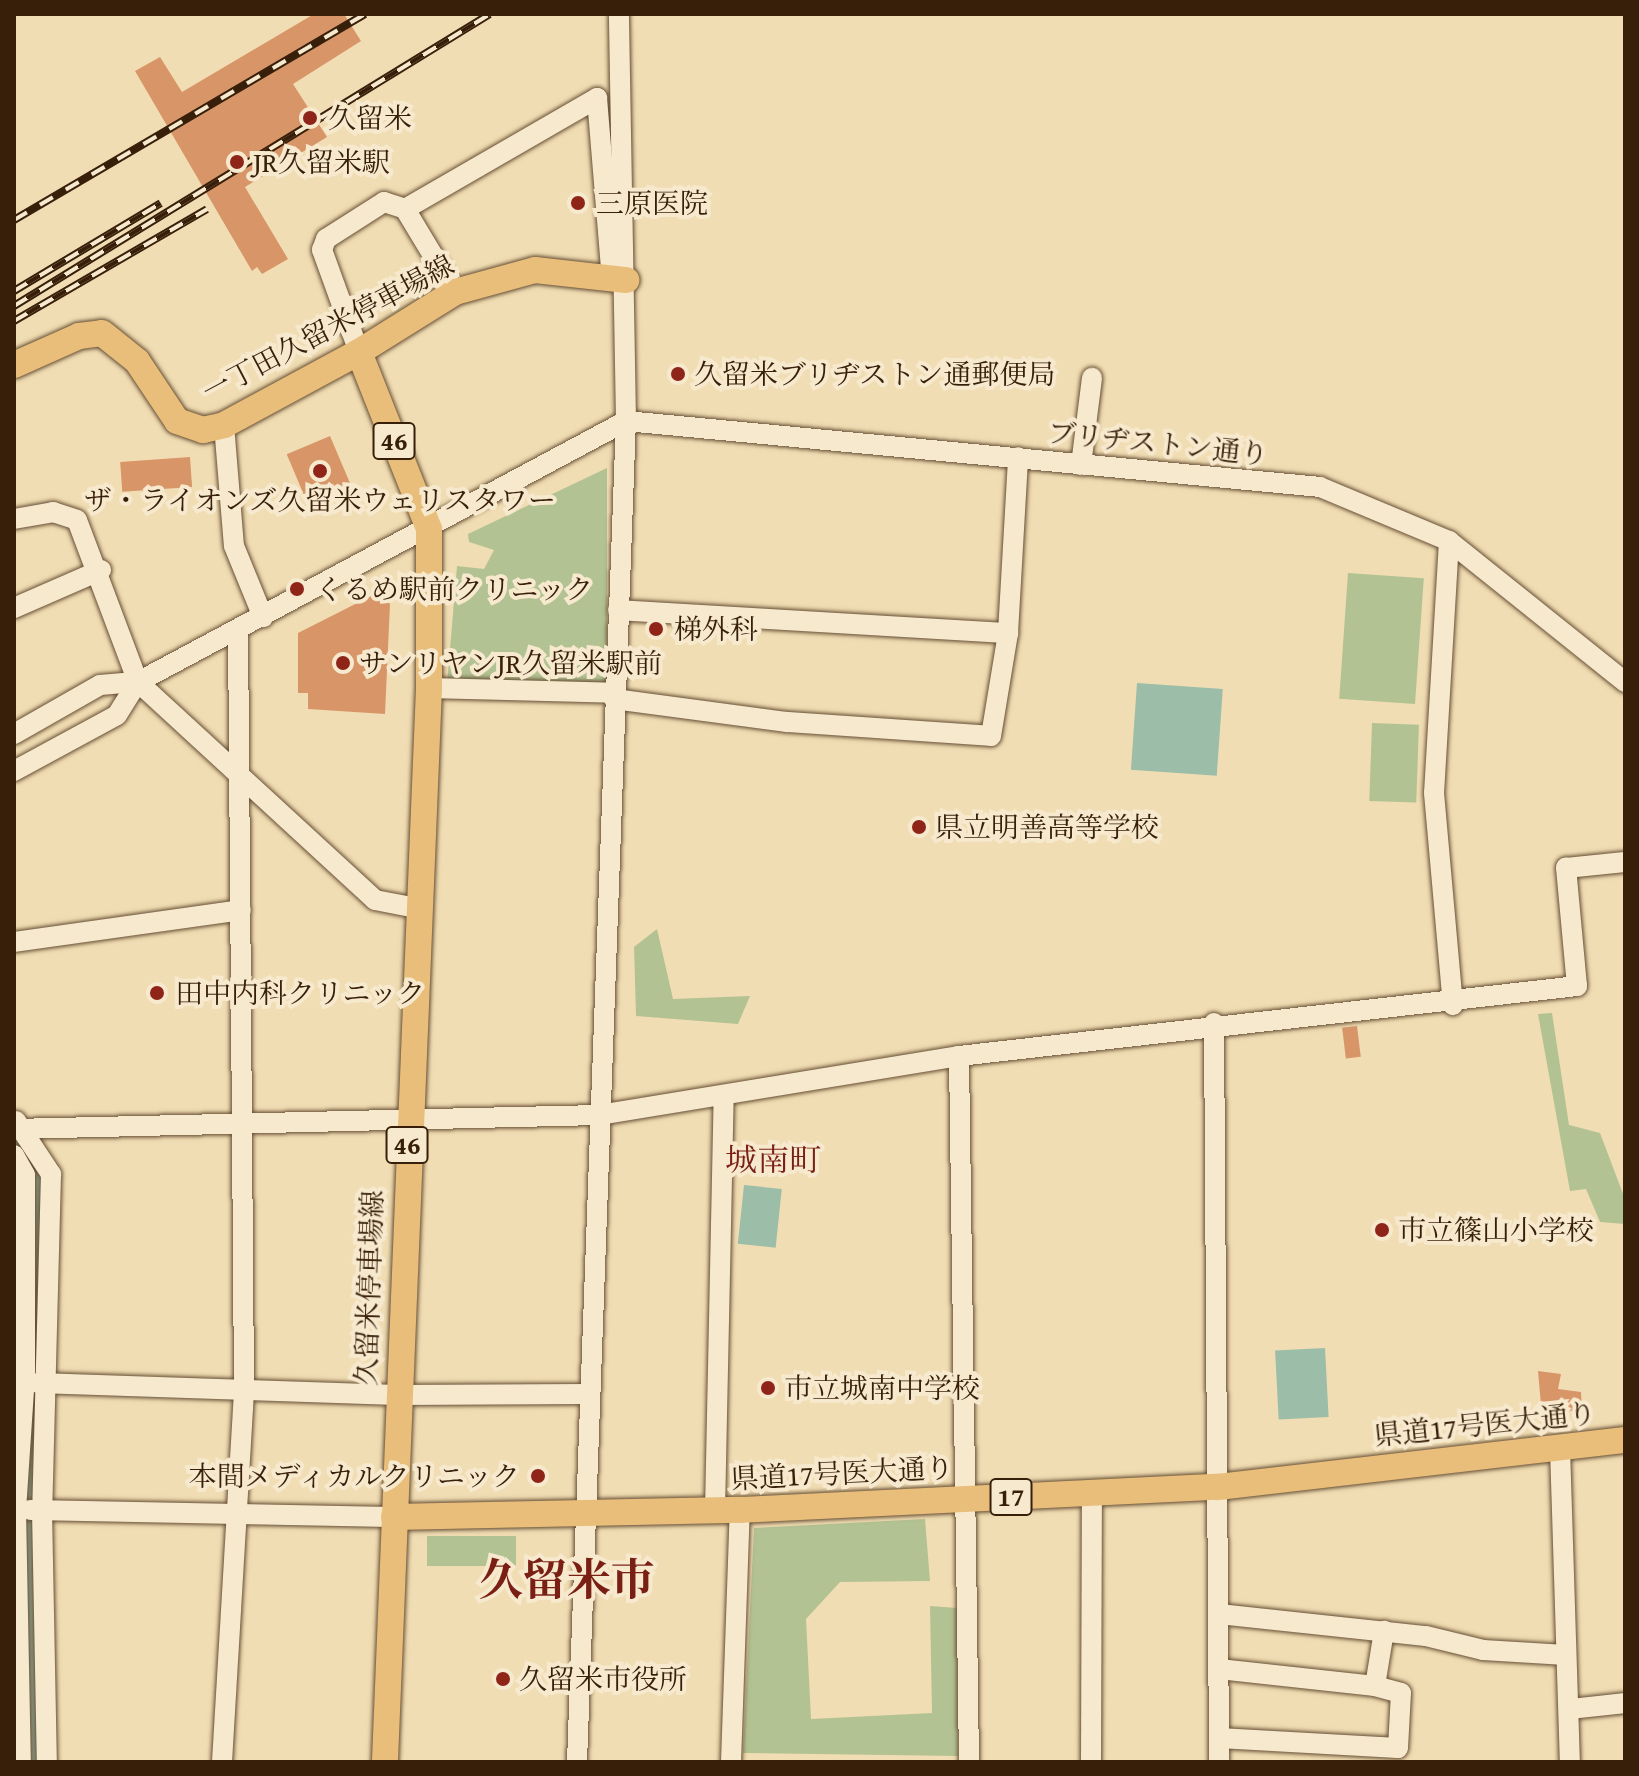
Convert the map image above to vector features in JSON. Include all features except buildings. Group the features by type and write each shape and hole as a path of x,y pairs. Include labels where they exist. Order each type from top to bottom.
{"main road":[{"name":"一丁田久留米停車場線","path":"14,365 79,336 102,333 137,361 177,421 203,430 224,425 359,352 455,292 535,270 619,279"},
{"name":"46","path":"359,352 429,529"},
{"name":"久留米停車場線","path":"385,1762 408,1122 429,688 429,529"},
{"name":"県道17号医大通り","path":"394,1517 587,1516 728,1511 1218,1487 1625,1440"}],"street":[{"path":"577,1762 626,421 619,279 619,14"},
{"path":"405,209 597,98 619,279"},
{"path":"359,352 322,250 326,239 384,202 405,209 455,292"},
{"path":"1081,465 1092,378"},
{"path":"33,760 15,731 100,685 138,682 626,421"},
{"name":"ブリヂストン通り","path":"626,421 1320,487 1449,541 1625,682"},
{"path":"224,425 234,546 263,617"},
{"path":"429,688 614,696 982,739 995,731 1008,633 1018,457"},
{"path":"14,519 53,512 77,520 101,570 138,682 375,900 417,908"},
{"path":"1449,541 1434,793 1453,1005"},
{"path":"14,608 101,570"},
{"path":"618,610 1008,633"},
{"path":"222,1762 234,1515 244,1389 241,910 236,773 238,630"},
{"path":"14,771 117,715 138,682"},
{"path":"16,1125 408,1122 599,1115 724,1097 959,1056 1079,1047 1214,1023 1453,1005 1577,986 1566,868 1625,862"},
{"path":"14,942 241,910"},
{"path":"1214,1023 1219,1762"},
{"path":"959,1056 969,1762"},
{"path":"724,1097 731,1762"},
{"path":"16,1125 51,1174 49,1382 42,1510 47,1762"},
{"path":"14,1155 25,1175 15,1510 21,1762"},
{"path":"19,1383 397,1395 589,1394"},
{"path":"1560,1448 1570,1762"},
{"path":"1091,1762 1092,1492"},
{"path":"15,1510 394,1517"},
{"path":"1219,1614 1384,1631 1483,1650 1566,1655"},
{"path":"1375,1686 1384,1631"},
{"path":"1219,1669 1375,1686 1401,1693 1398,1748 1219,1738"},
{"path":"1570,1709 1625,1703"}],"shaded area":[{"path":"607,468 607,685 447,684 457,566 484,569 494,550 469,542 468,534"},
{"path":"1348,573 1424,578 1415,704 1339,699"},
{"path":"1137,683 1223,689 1217,776 1131,770"},
{"path":"1372,723 1419,725 1416,803 1369,801"},
{"path":"657,929 673,999 750,996 738,1024 636,1016 634,947"},
{"path":"1552,1013 1569,1125 1600,1133 1625,1199 1625,1224 1600,1222 1586,1189 1570,1191 1538,1014"},
{"path":"744,1185 782,1189 776,1248 738,1244"},
{"path":"1325,1348 1329,1417 1279,1420 1275,1351"},
{"path":"925,1519 930,1581 840,1582 806,1619 811,1719 932,1713 930,1606 957,1608 958,1756 743,1753 754,1528"},
{"path":"427,1536 516,1536 516,1566 427,1566"}],"waterway":[{"path":"14,1136 38,1186 31,1484 34,1762"}],"railway":[{"path":"14,220 365,14"},
{"path":"14,306 490,14"},
{"path":"14,291 161,203"},
{"path":"14,321 207,209"}],"place":[{"name":"久留米","path":"310,118"},
{"name":"JR久留米駅","path":"237,162"},
{"name":"三原医院","path":"578,203"},
{"name":"久留米ブリヂストン通郵便局","path":"678,374"},
{"name":"ザ・ライオンズ久留米ウェリスタワー","path":"320,471"},
{"name":"くるめ駅前クリニック","path":"297,589"},
{"name":"梯外科","path":"656,629"},
{"name":"サンリヤンJR久留米駅前","path":"343,663"},
{"name":"県立明善高等学校","path":"919,827"},
{"name":"田中内科クリニック","path":"157,993"},
{"name":"市立篠山小学校","path":"1382,1230"},
{"name":"市立城南中学校","path":"768,1388"},
{"name":"本間メディカルクリニック","path":"538,1476"},
{"name":"久留米市役所","path":"503,1679"}],"district":[{"name":"城南町","path":"773,1160"},
{"name":"久留米市","path":"567,1579"}]}
